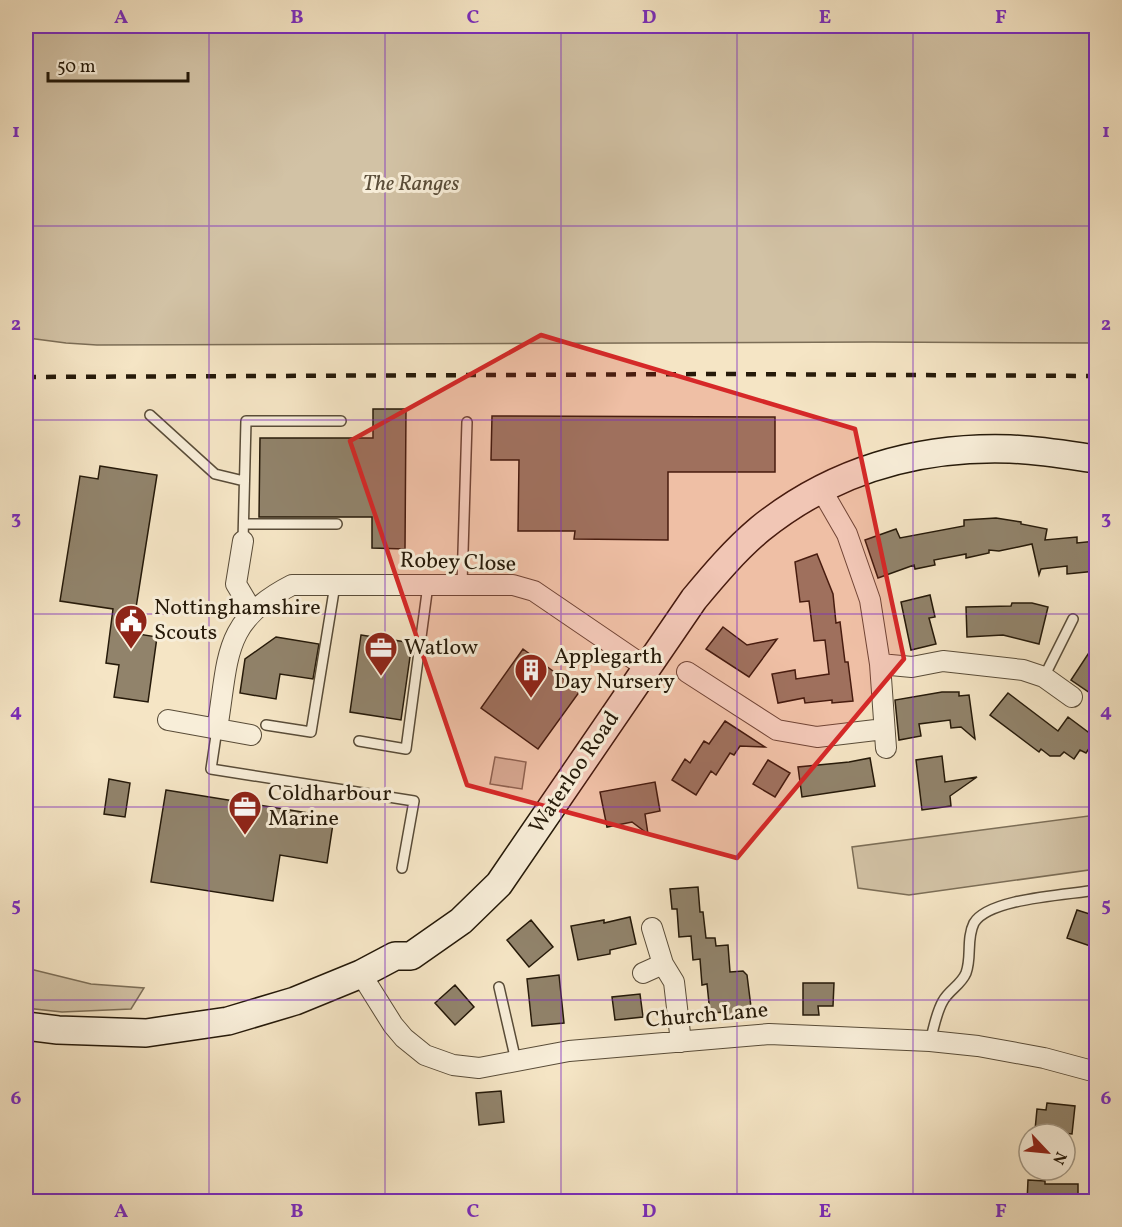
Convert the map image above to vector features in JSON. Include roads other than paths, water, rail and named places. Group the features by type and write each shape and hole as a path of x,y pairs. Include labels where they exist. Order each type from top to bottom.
{"street":[{"name":"Waterloo Road","path":"26,1026 57,1030 146,1033 228,1021 295,1001 361,974 395,956 411,956 461,921 499,884 694,599 725,562 759,530 821,489 872,466 922,455 1010,449 1096,459"},
{"path":"687,672 777,730 817,737 885,739 880,664 870,600 847,534 821,489"},
{"path":"243,532 236,584 252,611"},
{"name":"Robey Close","path":"217,729 232,640 252,611 270,596 292,585 513,585 534,591 647,668"},
{"path":"880,664 912,667 944,661 1023,670 1044,677 1072,697"},
{"path":"168,720 217,729 259,730"},
{"path":"652,928 663,964 674,982 681,1042"},
{"path":"643,973 663,964"},
{"name":"Church Lane","path":"361,974 393,1025 404,1038 425,1055 453,1065 479,1068 569,1052 769,1034 930,1041 978,1046 1044,1058 1096,1072"}],"lane":[{"path":"150,415 215,474 244,481"},
{"path":"337,524 243,532 246,422 341,421"},
{"path":"462,584 467,422"},
{"path":"259,730 311,732 335,585"},
{"path":"359,741 406,748 428,585"},
{"path":"1044,677 1073,619"},
{"path":"217,729 211,769 414,801 402,868"},
{"path":"930,1041 943,999 963,981 968,970 969,936 975,922 986,911 1004,904 1096,890"},
{"path":"499,987 516,1061"}],"railway":[{"path":"26,377 722,374 1096,376"}],"place":[{"name":"Nottinghamshire Scouts","path":"131,650"},
{"name":"Watlow","path":"381,677"},
{"name":"Applegarth Day Nursery","path":"531,699"},
{"name":"Coldharbour Marine","path":"245,836"}],"park label":[{"name":"The Ranges","path":"411,184"}]}
